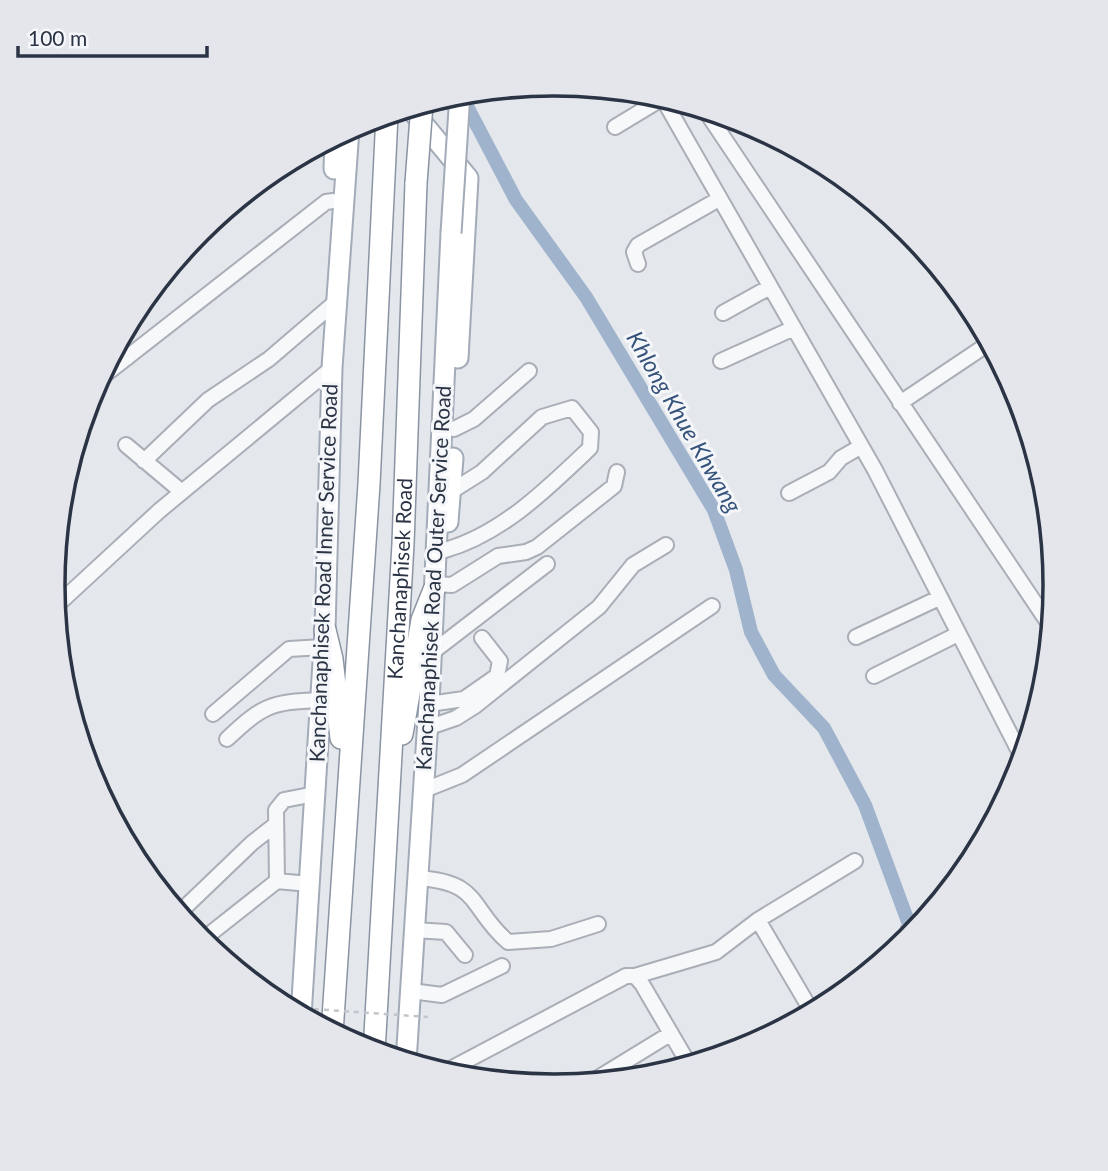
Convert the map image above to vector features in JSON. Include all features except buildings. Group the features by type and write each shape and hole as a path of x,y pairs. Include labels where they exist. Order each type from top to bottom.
{"highway":[{"name":"Kanchanaphisek Road","path":"375,1041 391,768 421,115"},
{"name":"Kanchanaphisek Road","path":"333,1021 369,484 386,126"},
{"path":"391,768 409,710 422,620 435,580"},
{"path":"324,638 332,659 347,795"}],"main road":[{"name":"Kanchanaphisek Road Outer Service Road","path":"407,1052 429,704 459,106"},
{"path":"417,116 468,178 452,491 445,550 435,580"},
{"name":"Kanchanaphisek Road Inner Service Road","path":"302,1004 324,638 332,368 348,142"},
{"path":"334,338 332,306 335,149"}],"street":[{"path":"615,127 649,106"},
{"path":"671,111 875,470 1016,746"},
{"path":"714,123 1042,614"},
{"path":"638,264 634,252 638,245 719,199"},
{"path":"117,366 326,202 333,201"},
{"path":"723,313 770,287"},
{"path":"144,461 208,400 269,359 332,306"},
{"path":"721,360 794,328"},
{"path":"900,403 982,348"},
{"path":"123,354 127,358"},
{"path":"65,598 182,492 332,368"},
{"path":"454,429 474,419 529,371"},
{"path":"445,550 481,537 516,512 590,449 591,432 572,408 542,417 482,472 452,491"},
{"path":"126,445 182,492"},
{"path":"789,493 828,472 841,458 860,447"},
{"path":"435,580 452,585 498,556 526,552 537,547 614,486 617,472"},
{"path":"427,728 456,718 475,706 599,607 633,565 666,545"},
{"path":"430,654 547,564"},
{"path":"856,637 939,598"},
{"path":"422,791 462,775 712,606"},
{"path":"874,676 958,634"},
{"path":"213,714 289,649 324,638"},
{"path":"429,704 464,699 497,676 500,662 482,638"},
{"path":"227,739 261,710 278,702 320,700"},
{"path":"278,881 276,810 284,800 315,794"},
{"path":"185,907 252,843 275,825"},
{"path":"458,1065 621,976 635,976 716,952 758,920 855,861"},
{"path":"417,878 446,880 469,892 508,942 551,939 598,925"},
{"path":"212,934 278,881 309,884"},
{"path":"758,920 805,1005"},
{"path":"414,930 446,932 465,955"},
{"path":"411,991 442,995 502,966"},
{"path":"635,976 684,1057"},
{"path":"608,1072 670,1034"}],"path":[{"path":"900,927 906,925"},
{"path":"309,1009 428,1017"}],"waterway":[{"name":"Khlong Khue Khwang","path":"466,105 516,200 586,297 714,510 736,570 751,632 774,675 824,728 865,805 908,922"}]}
